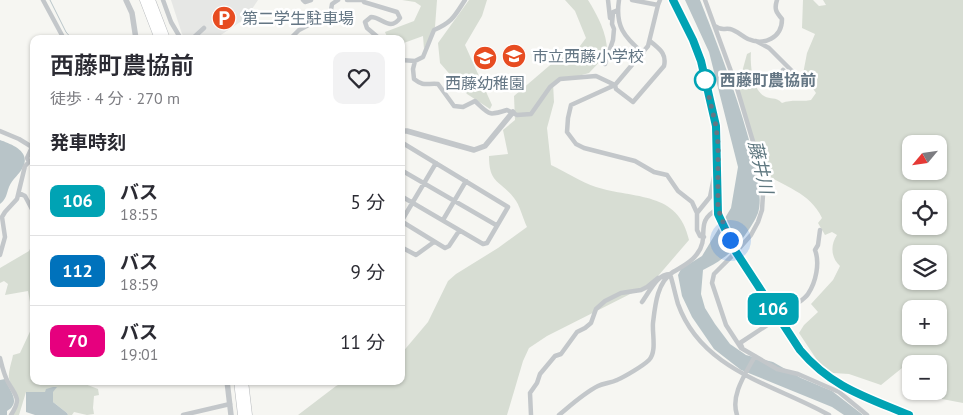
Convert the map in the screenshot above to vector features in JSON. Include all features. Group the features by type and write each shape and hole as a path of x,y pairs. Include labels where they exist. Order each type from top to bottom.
{"highway":[{"path":"144,0 157,35"},
{"path":"151,0 164,35"},
{"path":"238,385 242,415"},
{"path":"244,385 248,415"}],"main road":[{"path":"673,0 701,61 716,126 718,212 736,251 778,318 811,363 823,374 848,389 909,415"}],"street":[{"path":"43,0 62,35"},
{"path":"126,0 132,13 135,35"},
{"path":"163,0 171,22 179,35"},
{"path":"303,0 305,2 311,0"},
{"path":"294,35 299,30 326,16 335,0"},
{"path":"347,0 362,0 399,14 400,18 397,23 392,25 386,24 375,17 368,19 366,22 367,28 375,35"},
{"path":"405,60 415,61 423,56 434,30 446,25 455,16 465,0"},
{"path":"605,64 613,40 614,28 610,21 608,0"},
{"path":"619,0 618,10 622,32 626,39 643,53"},
{"path":"632,0 659,2 650,41 643,53 615,85 571,105 568,118 569,135 576,144 584,148 635,161 654,172 668,175 678,191 692,202 697,213 697,230 700,236 704,237"},
{"path":"705,0 739,94 764,178 762,210 758,222 751,235 714,274 712,283 726,325 741,348 777,369 798,374 839,392 867,415"},
{"path":"755,41 770,40 776,37 782,26 782,20 774,7 777,0"},
{"path":"612,24 614,12 618,10"},
{"path":"714,25 722,30 730,29 769,48 797,76 796,78 793,79 783,70"},
{"path":"196,35 204,28"},
{"path":"415,61 413,69 414,79 428,86 438,84 454,106 463,107 475,102 489,114 507,110 517,115 531,114 550,87 560,79 596,76 615,85 616,89 633,102 664,66 666,59 665,54 650,41"},
{"path":"405,131 474,150 480,149 485,146 513,112"},
{"path":"0,131 30,144"},
{"path":"405,144 507,205 487,243 483,244 405,198"},
{"path":"0,255 5,237 2,217 17,199 25,166 30,163"},
{"path":"405,216 436,163"},
{"path":"405,172 496,225"},
{"path":"697,213 710,197 714,177 718,174"},
{"path":"444,220 466,181"},
{"path":"19,193 25,196 30,206"},
{"path":"559,415 600,385 617,380 649,360 652,355 653,324 659,289 670,274 690,262 697,254 704,237 703,224 706,216 718,212"},
{"path":"405,224 445,248 449,246 459,230"},
{"path":"741,348 740,343 808,295 816,276 818,257 815,250 818,245 820,230"},
{"path":"405,249 416,255 434,242"},
{"path":"531,415 530,393 537,383 540,374 555,356 562,354 577,332 591,323 596,309 605,301 622,293 641,290 664,274 670,274"},
{"path":"670,274 678,305 691,328 707,348 745,376 829,415"},
{"path":"642,302 658,278"},
{"path":"737,415 735,405 740,384 755,356"},
{"path":"0,358 2,377 16,394 18,401 11,415"},
{"path":"228,385 231,415"},
{"path":"839,392 848,389"},
{"path":"183,415 230,404"}],"shaded area":[{"path":"171,0 258,0 246,18 221,35 182,34"},
{"path":"402,0 437,0 435,27 424,49 423,36 405,43 405,35 386,35 385,32 414,21 421,6 415,2"},
{"path":"469,0 487,0 482,16 465,45 492,105 490,109 467,94 440,63 438,43"},
{"path":"565,0 588,0 599,19 604,33 607,54 589,73 553,83 554,102 547,128 551,165 596,187 639,196 665,205 676,213 684,224 689,240 652,283 547,336 529,348 523,361 507,415 298,415 338,385 405,385 405,349 428,322 448,281 527,227 516,201 493,177 489,156 508,154 503,130 515,120 514,96 556,60 574,54 586,38 575,11"},
{"path":"685,0 700,0 718,45 749,140 760,195 758,213 743,238 728,255 703,270 701,294 705,308 730,344 746,355 773,362 801,378 832,391 863,415 844,415 832,407 741,370 714,349 692,317 682,296 678,275 681,269 702,256 731,208 738,167 709,52"},
{"path":"803,0 813,0 819,6 826,5 823,0 963,0 963,403 947,400 947,355 902,355 902,368 881,385 849,374 833,373 821,366 799,333 804,325 818,312 811,304 833,280 840,266 832,251 837,235 832,232 825,235 818,223 822,218 817,209 804,196 762,172 735,79 742,72 747,54 751,52 754,82 760,93 782,103 811,100 816,93 803,74 807,53 815,34 802,28"},
{"path":"0,140 19,149 25,161 22,170 10,184 5,198 0,204"},
{"path":"30,249 30,302 28,291 5,295 8,284 4,281 0,283 0,268"},
{"path":"30,332 30,385 88,385 98,389 99,395 94,396 94,414 87,415 74,412 72,415 68,415 53,402 53,392 26,392 19,415 13,415 19,399 11,384 9,373 13,355 20,353"},
{"path":"5,379 13,396 14,404 7,411 7,415 0,415 0,380"},
{"path":"57,387 53,392 53,402 68,415 35,415 26,412 26,392 45,392 46,389"}],"waterway":[{"path":"50,0 69,35"}],"bus line":[{"name":"106","path":"673,0 701,61 716,126 718,144 718,214 736,252 800,350 811,363 823,374 848,389 909,415"}],"place":[{"name":"第二学生駐車場","path":"224,18"},
{"name":"市立西藤小学校","path":"514,56"},
{"name":"西藤幼稚園","path":"485,58"},
{"name":"西藤町農協前","path":"705,80"}],"route":[{"path":"705,80 716,126 718,144 718,214 730,240"}],"water label":[{"name":"藤井川","path":"761,167"}]}
